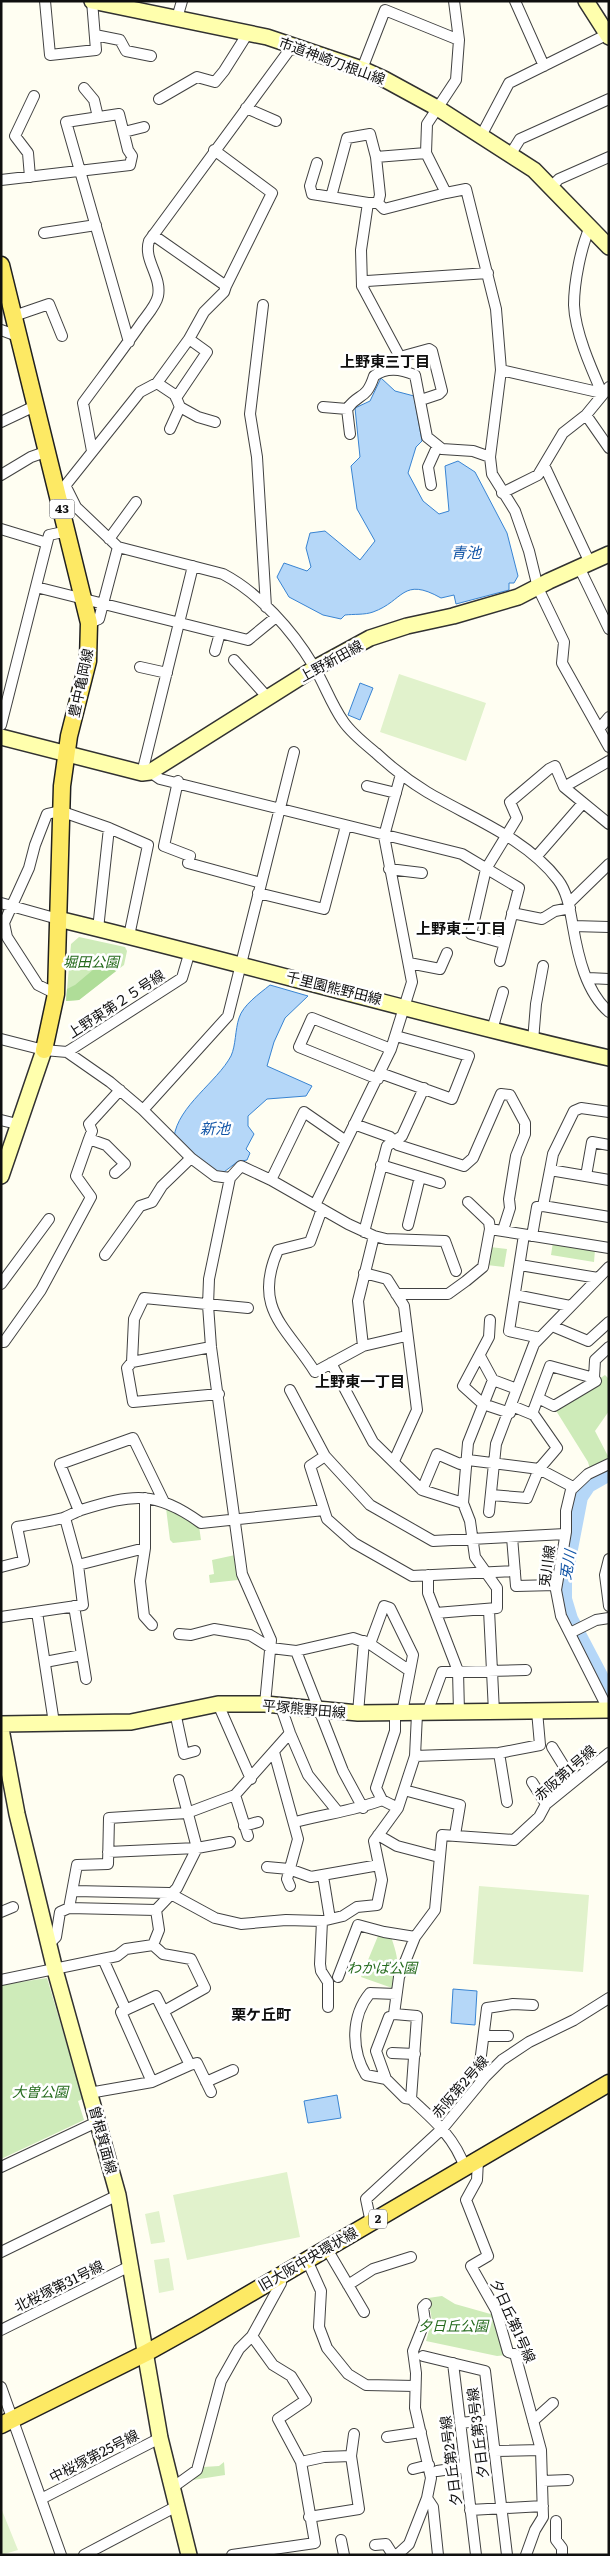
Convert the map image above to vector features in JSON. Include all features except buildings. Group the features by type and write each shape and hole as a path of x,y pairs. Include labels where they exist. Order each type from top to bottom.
{"main road":[{"name":"豊中亀岡線","path":"1,265 48,451 62,490 68,531 89,623 88,661 66,754 60,811 56,994 44,1050"},
{"name":"旧大阪中央環状線","path":"7,2422 146,2353 280,2275 309,2263 327,2249 371,2222 477,2169 609,2083"}],"street":[{"path":"45,1 50,55 96,50 92,1"},
{"name":"市道神崎刀根山線","path":"92,1 131,5 177,18 248,33 293,45 362,69 439,109 534,170 609,247"},
{"path":"177,18 182,1"},
{"path":"446,193 426,153 427,124 439,109 456,80 459,40 454,1"},
{"path":"515,1 544,66"},
{"path":"481,136 509,83 608,35 586,1"},
{"path":"362,69 385,10 459,40"},
{"path":"159,99 197,76 215,82 248,33"},
{"path":"95,35 120,40 126,52 151,56"},
{"path":"92,452 83,403 128,342 158,296 158,284 146,250 153,235 293,45"},
{"path":"84,88 94,100 98,117"},
{"path":"30,177 28,153 16,136 34,96"},
{"path":"510,155 520,139 609,99"},
{"path":"246,108 276,121"},
{"path":"1,180 30,177 80,171 130,165 132,156 119,114 66,122 80,171 96,225 128,342"},
{"path":"124,132 144,127"},
{"path":"331,197 347,138 370,134 376,157 380,195 373,203 361,250 362,286 400,357 402,369"},
{"path":"214,150 272,193 224,292 204,312 189,339 157,383 140,392 62,490 76,507 118,547 223,574 236,581 276,617 315,668 344,722 376,753 401,774 536,856 559,882 569,906 578,954 598,1003 609,1012"},
{"path":"376,157 426,153"},
{"path":"551,186 559,179 609,157"},
{"path":"317,163 310,186 312,194 373,203 384,209 466,189 496,309 501,370 490,457 492,474 502,493 515,511 529,551 538,588 564,642 562,663 609,747"},
{"path":"44,233 96,225"},
{"path":"590,227 583,241 574,306 584,352 605,390"},
{"path":"153,235 226,286"},
{"path":"362,286 367,281 488,273"},
{"path":"14,316 49,304 62,336"},
{"path":"262,306 250,414 257,457 266,607"},
{"path":"1,330 5,333 18,334"},
{"path":"170,429 178,402 207,352 189,339"},
{"path":"400,357 429,349 432,351 442,391 439,394 421,400"},
{"path":"350,434 348,409 353,401 364,396 370,388 374,376 382,371 402,369 415,375 427,437 437,447 473,450 490,457"},
{"path":"501,370 605,390"},
{"path":"157,383 198,417 215,422"},
{"path":"502,493 538,475 563,433 586,415 605,390"},
{"path":"1,422 37,405"},
{"path":"323,407 348,409"},
{"path":"586,415 609,448"},
{"path":"432,485 428,466 437,447"},
{"path":"1,475 48,451"},
{"path":"544,465 609,628"},
{"path":"109,539 136,502"},
{"path":"1,528 47,543"},
{"path":"1,726 49,535 68,531"},
{"path":"89,623 99,620 118,547"},
{"name":"上野新田線","path":"146,773 315,668 370,638 407,626 453,616 518,597 609,554"},
{"path":"146,773 193,566"},
{"path":"36,587 248,640 276,617"},
{"path":"215,651 220,633"},
{"path":"234,660 268,698"},
{"path":"140,667 167,674"},
{"path":"599,729 609,717"},
{"path":"1,737 178,781 384,836 462,854 519,888 503,943 500,961"},
{"path":"143,1110 228,1016 294,752"},
{"path":"564,787 609,761"},
{"path":"503,943 471,934 486,869 517,818 510,802 555,766 564,787 609,824"},
{"path":"401,774 384,836 389,869 410,963 412,982 406,1006 391,1049 346,1141 319,1207 310,1242 278,1250 271,1266 268,1285 270,1304 278,1322 300,1348 315,1372 363,1346 406,1336"},
{"path":"178,781 164,846 190,856 188,863 324,909 346,826"},
{"path":"367,786 396,793"},
{"path":"536,856 583,803"},
{"path":"56,994 38,985 6,937 4,923 6,904 24,882 47,814 60,811 109,828 148,845 129,936"},
{"path":"98,928 109,828"},
{"path":"512,913 542,919 555,911 569,906 609,864"},
{"path":"389,869 422,873"},
{"path":"6,904 58,919"},
{"name":"千里園熊野田線","path":"58,919 406,1006 533,1041 609,1058"},
{"path":"573,926 609,927"},
{"name":"上野東第２５号線","path":"67,1052 182,978 190,951"},
{"path":"410,963 440,969 447,953"},
{"path":"533,1041 536,1004 543,966"},
{"path":"588,978 609,979"},
{"path":"492,1030 503,992"},
{"path":"391,1049 312,1018 300,1047 379,1076 424,1088 452,1099 469,1056 396,1036"},
{"path":"1,1039 44,1050 67,1052 120,1090 191,1158 215,1176 230,1178"},
{"path":"1,1176 17,1124 44,1050"},
{"path":"363,1346 358,1301 381,1165 387,1146 402,1136 424,1088"},
{"path":"1,1342 4,1342 41,1290 91,1197 76,1176 90,1139 92,1131 90,1124 120,1090"},
{"path":"354,1124 390,1137 398,1145 464,1166 473,1158 501,1094 510,1095 525,1123 525,1134 516,1156 509,1199 510,1208 503,1230"},
{"path":"543,1206 553,1154 574,1111 580,1108 609,1112"},
{"path":"271,1180 304,1112 346,1141"},
{"path":"1,1120 17,1124"},
{"path":"90,1139 106,1145 125,1164 115,1173"},
{"path":"586,1176 592,1142 609,1145"},
{"path":"105,1256 140,1206 152,1202 162,1186 191,1158"},
{"path":"381,1165 440,1184"},
{"path":"265,1704 272,1640 242,1574 219,1394 211,1347 208,1305 209,1279 230,1178 242,1166 369,1234 386,1239 445,1241 456,1271"},
{"path":"550,1170 609,1180"},
{"path":"408,1225 420,1177"},
{"path":"396,1294 448,1294 483,1267 490,1229 489,1222 468,1202"},
{"path":"540,1338 509,1331 520,1265 537,1207 543,1206 609,1217"},
{"path":"1,1284 49,1219"},
{"path":"490,1229 609,1248"},
{"path":"520,1265 598,1278"},
{"path":"489,1512 496,1444 511,1409 534,1344 609,1267"},
{"path":"364,1273 387,1279 404,1306 406,1336 417,1410 394,1461"},
{"path":"515,1296 570,1306"},
{"path":"219,1394 132,1402 127,1368 132,1362 134,1319 144,1298 248,1308"},
{"path":"490,1320 489,1337 463,1386 483,1404 532,1414 557,1448 539,1469 527,1498 491,1495"},
{"path":"552,1326 588,1341 609,1322"},
{"path":"598,1333 609,1343"},
{"path":"132,1362 211,1347"},
{"path":"538,1398 554,1406 596,1381 594,1378 596,1360 609,1348"},
{"path":"480,1356 493,1380 517,1389"},
{"path":"331,1363 373,1442 422,1490 463,1503"},
{"path":"532,1414 550,1366 594,1378"},
{"path":"436,1614 498,1608 497,1588 475,1557 470,1521 463,1503 468,1443 493,1380"},
{"path":"290,1390 325,1456 370,1505 433,1541 565,1534"},
{"path":"79,1511 60,1464 133,1438 164,1502"},
{"path":"422,1490 437,1454 460,1464 468,1460 539,1469 573,1487 588,1474 609,1464"},
{"path":"325,1456 310,1466 324,1510 327,1519 354,1543 412,1576 515,1571"},
{"name":"兎川線","path":"573,1487 566,1512 565,1534 556,1585 557,1605 574,1631 609,1710"},
{"path":"1,1567 24,1561 17,1527 64,1518 79,1511 136,1496 164,1502 183,1510 201,1523 324,1510"},
{"path":"145,1498 145,1548 141,1590 144,1616 152,1625"},
{"path":"1,1617 83,1605 78,1565 64,1518"},
{"path":"512,1537 516,1586 556,1585"},
{"path":"78,1565 145,1548"},
{"path":"609,1559 605,1575 609,1606"},
{"path":"428,1575 428,1593 458,1672 459,1712"},
{"path":"74,1606 86,1679"},
{"path":"74,1891 169,1893 215,1918 241,1924 286,1920 326,1920 343,1916 357,1907 377,1905 382,1880 374,1841 398,1808 414,1756 410,1713 410,1671 413,1654 390,1608 384,1606 367,1642 358,1713"},
{"path":"488,1610 494,1712"},
{"path":"37,1612 54,1723"},
{"path":"574,1631 596,1620 609,1618"},
{"path":"179,1634 191,1635 214,1629 250,1635 271,1648 296,1651 353,1638 367,1642 410,1671"},
{"path":"296,1651 343,1771 363,1808"},
{"path":"45,1662 82,1656"},
{"path":"398,1808 382,1800 376,1788 395,1731 442,1672 526,1670"},
{"path":"218,1704 251,1779"},
{"name":"平塚熊野田線","path":"1,1724 131,1722 218,1704 265,1704 358,1713 609,1710"},
{"path":"281,1707 308,1774 338,1812"},
{"path":"414,1756 499,1753 540,1745 537,1711"},
{"path":"175,1712 184,1754 195,1751"},
{"name":"曽根箕面線","path":"1,1729 17,1814 55,1970 118,2195 160,2438 189,2554"},
{"path":"69,1908 74,1891 77,1865 108,1864 109,1818 187,1814 235,1795 290,1733"},
{"path":"552,1747 573,1782"},
{"path":"274,1752 298,1838 287,1879 290,1886"},
{"path":"499,1753 507,1802"},
{"name":"赤阪第1号線","path":"455,1835 514,1840 539,1817 546,1804 609,1754"},
{"path":"153,1945 159,1930 156,1910 169,1893 177,1888 196,1848 179,1780"},
{"path":"532,1782 546,1804"},
{"path":"404,1790 460,1805 455,1835 442,1835 435,1910 415,1937 399,1977 396,1994 394,2014 417,2016 411,2099"},
{"path":"235,1795 248,1836"},
{"path":"295,1822 330,1812 363,1808 382,1800"},
{"path":"244,1826 258,1822"},
{"path":"378,1835 397,1846 439,1857"},
{"path":"108,1852 196,1848 230,1842"},
{"path":"267,1867 289,1869 311,1877 379,1865"},
{"path":"323,1876 326,1920 320,1964 328,2007"},
{"path":"1,1912 13,1907"},
{"path":"49,1944 56,1937 60,1912 69,1908 156,1910"},
{"path":"338,1977 358,1925 415,1937"},
{"path":"1,1980 117,1956 126,1949 153,1945"},
{"path":"153,1945 163,1954 191,1959 206,1988 164,2011"},
{"path":"103,1959 126,2010"},
{"path":"386,2079 366,2075 360,2064 354,2044 356,2027 366,1998 370,1993 396,1994"},
{"path":"152,2082 121,2012 156,1996 190,2065"},
{"name":"赤阪第2号線","path":"371,2222 366,2199 443,2128 485,2077 502,2060 529,2042 574,2020 609,1998"},
{"path":"485,2077 480,2063 487,2008 513,2004 533,2005"},
{"path":"389,2017 376,2051 386,2079 405,2098 411,2099 443,2128 460,2154 477,2169"},
{"path":"484,2036 508,2036"},
{"path":"392,2053 414,2054"},
{"path":"89,2092 152,2082 197,2063 211,2092"},
{"path":"206,2082 233,2070"},
{"path":"1,2167 98,2121"},
{"name":"夕日丘第1号線","path":"477,2169 466,2200 488,2256 471,2266 496,2310 508,2352 515,2354 541,2450 543,2517 535,2530 526,2555"},
{"path":"1,2252 118,2195"},
{"path":"327,2249 364,2312"},
{"path":"348,2284 373,2269 412,2257"},
{"path":"309,2263 321,2291 319,2327 327,2348 348,2374 366,2385 415,2386"},
{"name":"北桜塚第31号線","path":"1,2330 130,2266"},
{"path":"172,2488 197,2470 221,2381 239,2349 252,2336 281,2283 280,2275"},
{"path":"375,2545 386,2544 395,2555 410,2544 427,2498 433,2468 415,2408 416,2372 412,2351 425,2321 423,2307 426,2304"},
{"path":"232,2555 315,2543 301,2462 278,2419 306,2400 291,2376 273,2365 252,2336"},
{"name":"夕日丘第3号線","path":"423,2356 484,2371 507,2555"},
{"name":"夕日丘第2号線","path":"453,2363 476,2555"},
{"path":"1,2387 7,2422 41,2499 61,2555"},
{"path":"534,2421 553,2403"},
{"path":"460,2423 490,2420"},
{"path":"387,2437 421,2432"},
{"path":"309,2517 364,2509 351,2456 354,2434"},
{"name":"中桜塚第25号線","path":"41,2499 160,2438"},
{"path":"494,2451 541,2450"},
{"path":"301,2462 324,2457 351,2456"},
{"path":"413,2469 466,2467"},
{"path":"542,2481 568,2480"},
{"path":"427,2498 433,2506 438,2555"},
{"path":"84,2555 177,2506"},
{"path":"470,2510 543,2506"},
{"path":"556,2521 556,2540 562,2548 562,2555"},
{"path":"341,2540 344,2555"}],"green space":[{"path":"399,674 486,703 466,761 380,732"},
{"name":"堀田公園","path":"79,937 125,947 127,951 124,965 79,1000 66,1001 71,944"},
{"path":"100,964 110,965 116,971 79,1000 66,1001 67,989 75,985"},
{"path":"553,1242 595,1250 594,1262 551,1255"},
{"path":"490,1247 507,1249 504,1267 487,1265"},
{"path":"605,1375 609,1379 609,1411 595,1431 609,1458 590,1469 588,1462 555,1409"},
{"path":"166,1508 199,1526 201,1540 173,1543 170,1540"},
{"path":"235,1555 238,1580 210,1583 209,1575 214,1574 212,1560"},
{"path":"479,1886 589,1895 583,1972 473,1964"},
{"name":"わかば公園","path":"390,1934 397,1961 395,1989 361,1977 378,1936"},
{"name":"大曽公園","path":"47,1978 83,2099 78,2101 84,2120 1,2159 1,1985"},
{"path":"287,2172 300,2237 187,2260 173,2195"},
{"path":"159,2211 165,2242 151,2244 145,2214"},
{"path":"169,2258 174,2290 159,2293 154,2260"},
{"name":"夕日丘公園","path":"442,2296 455,2304 494,2315 507,2355 497,2356 426,2341 432,2320 428,2298"},
{"path":"224,2462 225,2475 193,2480 203,2467 219,2466"},
{"path":"1,2508 18,2550 1,2555"}],"water":[{"name":"青池","path":"381,378 395,391 414,396 422,441 416,447 408,473 423,501 439,514 449,511 445,466 458,461 475,472 507,533 518,576 514,583 509,583 509,590 456,604 454,595 441,598 418,589 411,590 373,612 345,615 341,619 323,615 289,597 277,577 284,563 307,571 311,567 306,548 310,533 325,531 360,560 375,541 357,509 351,466 360,457 355,408 370,401"},
{"path":"360,683 373,688 360,720 348,715"},
{"name":"新池","path":"270,985 308,996 285,1018 274,1042 267,1066 312,1086 306,1096 267,1099 248,1116 248,1126 254,1134 246,1149 250,1153 247,1160 237,1162 224,1172 215,1172 174,1137 177,1126 190,1105 225,1066 231,1056 241,1013 252,1000"},
{"path":"453,1989 477,1991 475,2025 451,2023"},
{"path":"337,2095 341,2118 308,2123 304,2101"}],"waterway":[{"name":"兎川","path":"609,1473 588,1485 580,1497 564,1580 564,1599 570,1619 609,1693"}],"district":[{"name":"上野東三丁目","path":"385,362"},
{"name":"上野東二丁目","path":"461,929"},
{"name":"上野東一丁目","path":"360,1382"},
{"name":"栗ケ丘町","path":"261,2015"}]}
